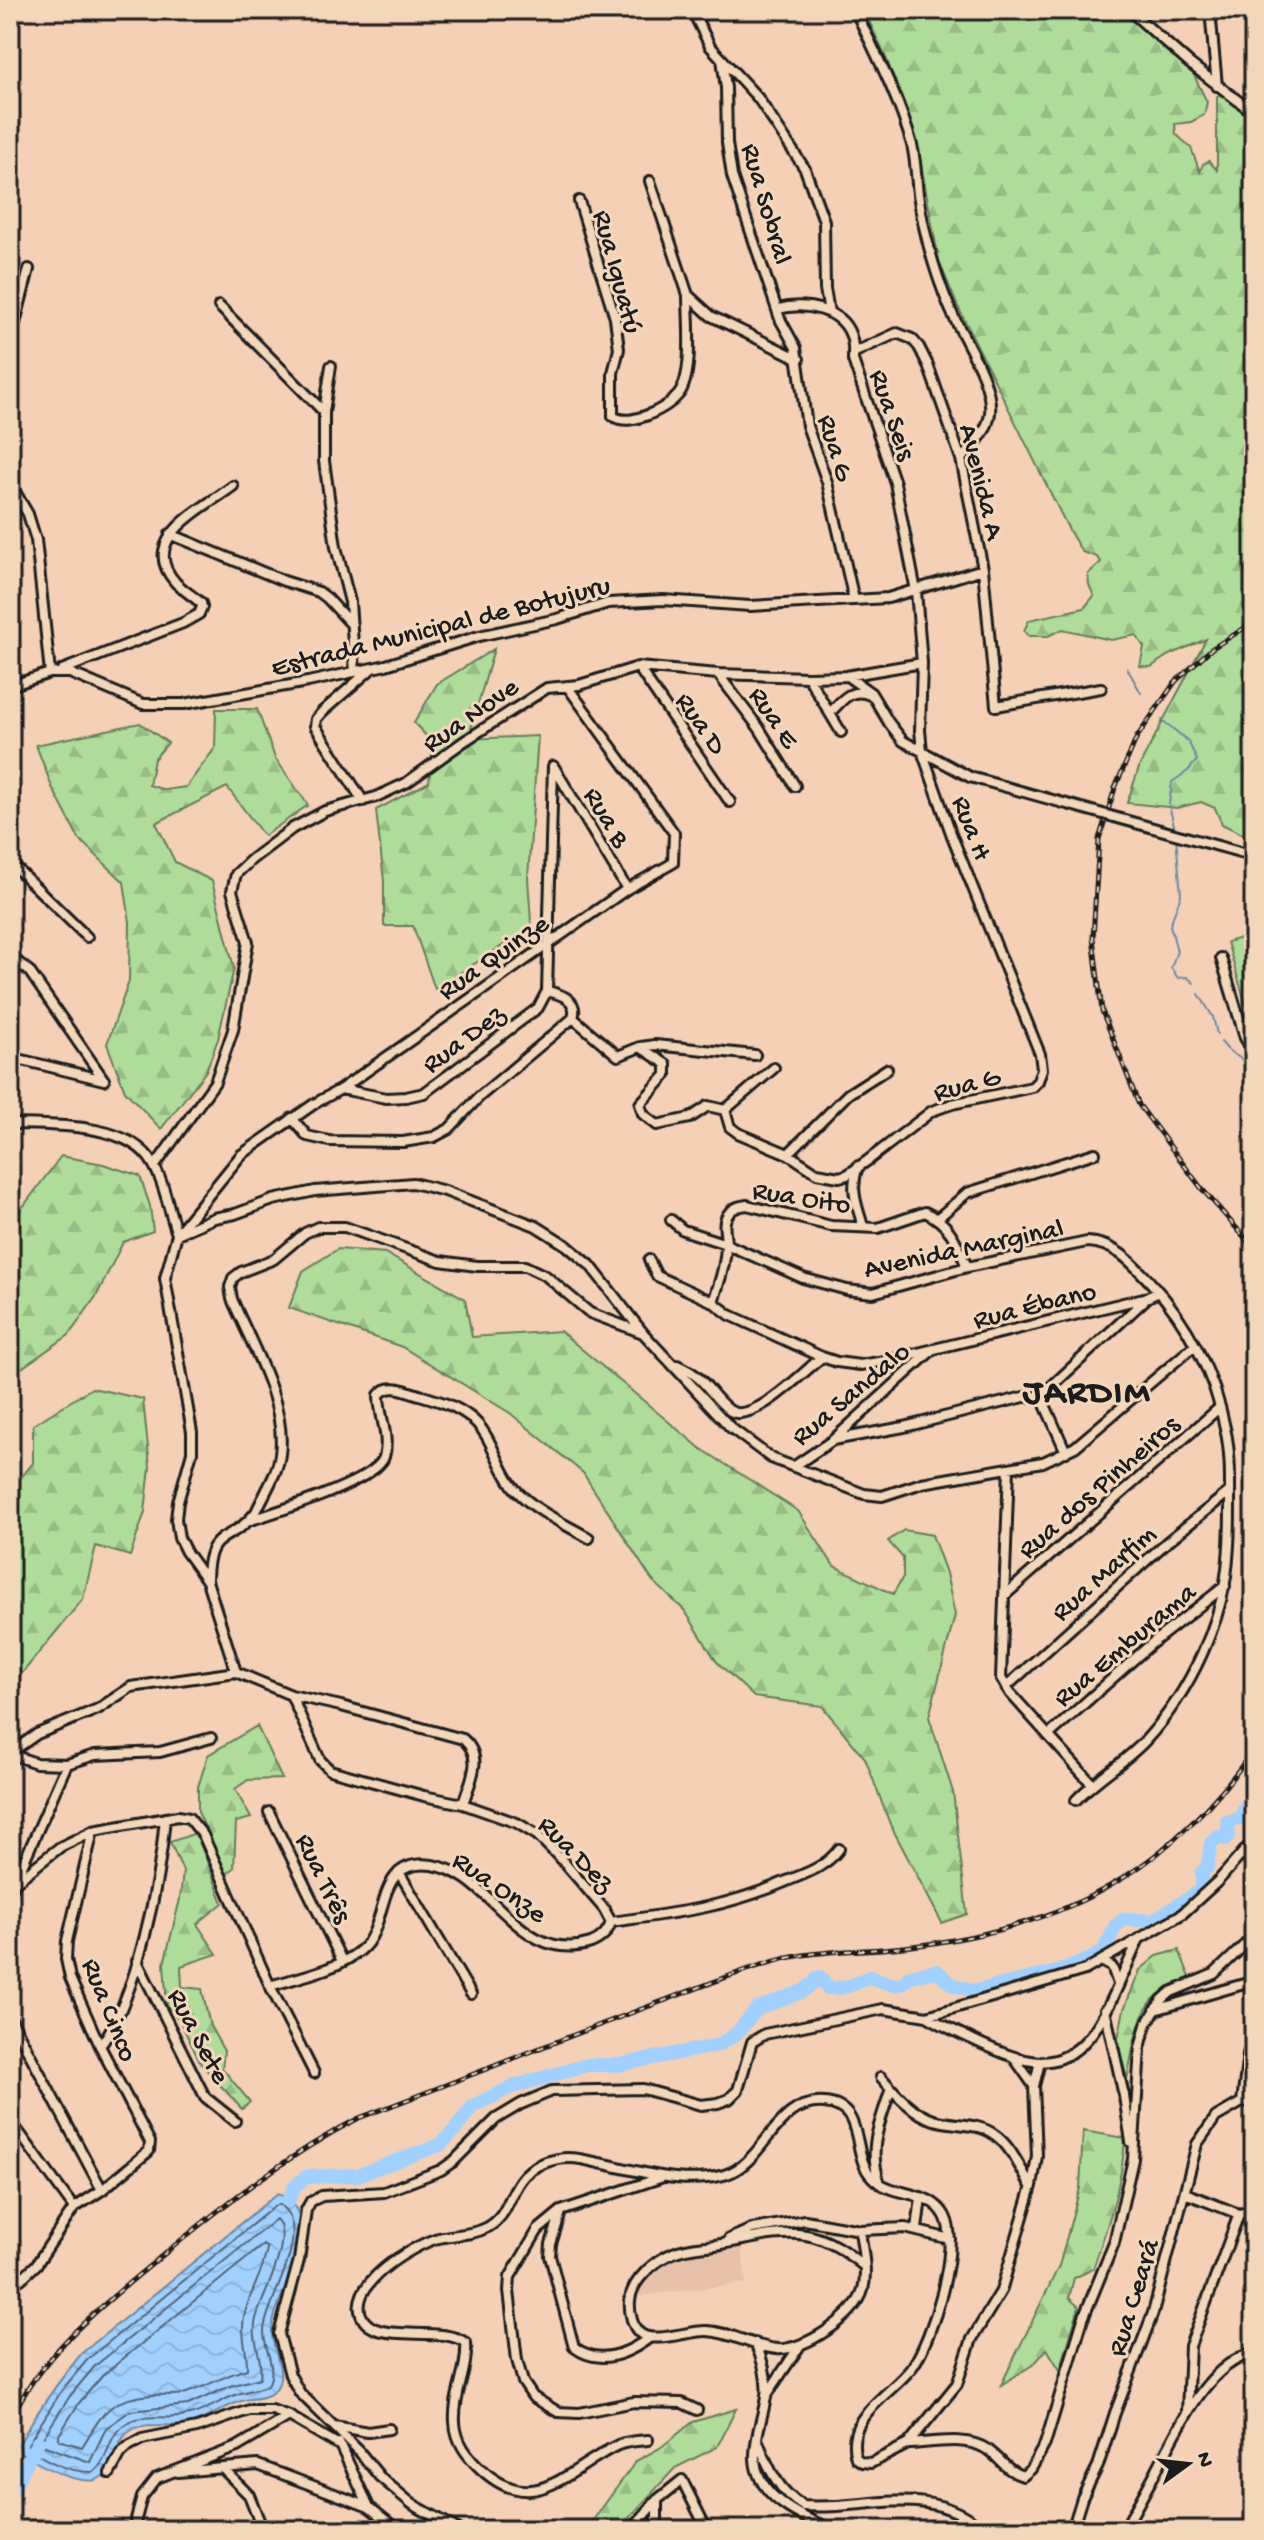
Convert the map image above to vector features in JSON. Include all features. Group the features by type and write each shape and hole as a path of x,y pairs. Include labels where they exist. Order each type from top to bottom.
{"street":[{"path":"692,10 710,46 758,98 805,169 824,221 825,289 829,312 804,306 778,309"},
{"path":"855,10 899,107 912,146 918,194 932,259 989,397 990,414 985,429 961,459"},
{"path":"1129,10 1217,86 1252,111"},
{"path":"1210,10 1217,86"},
{"name":"Rua Sobral","path":"722,59 732,176 778,309"},
{"path":"650,181 688,295 711,316 799,359"},
{"name":"Rua Iguatú","path":"579,201 615,318 619,349 613,373 613,416 619,420 638,419 655,412 679,393 687,369 688,295"},
{"path":"10,343 29,269"},
{"path":"219,306 324,412"},
{"name":"Rua G","path":"778,309 799,359 807,426 827,482 854,600"},
{"name":"Rua Seis","path":"829,312 849,331 853,353 895,483 916,591"},
{"name":"Avenida A","path":"853,353 891,335 905,334 919,347 928,365 961,459 983,569 996,706 1101,688"},
{"path":"331,366 324,412 327,488 352,625 355,672"},
{"path":"10,483 28,514 36,540 54,672"},
{"path":"10,686 183,623 199,614 201,603 177,584 163,561 162,551 170,534 233,486"},
{"path":"170,534 284,581 319,592 352,625"},
{"name":"Estrada Municipal de Botujuru","path":"54,672 79,675 152,706 184,704 355,672 608,603 663,600 750,606 888,598 983,569"},
{"name":"Rua H","path":"916,591 922,663 922,751 952,836 1022,1005 1040,1054 1042,1069"},
{"name":"Rua Nove","path":"155,1166 215,1082 223,1065 242,988 248,942 234,899 236,874 310,818 406,783 540,691 579,685 638,667 808,677 846,676 922,663"},
{"path":"363,801 317,732 316,719 373,667"},
{"name":"Rua D","path":"638,667 730,802"},
{"name":"Rua E","path":"718,674 759,728 795,786"},
{"path":"846,676 874,697 903,741 970,777 1254,856"},
{"path":"808,677 841,732"},
{"name":"Rua Quinze","path":"341,1089 627,889 673,863 674,833 567,686"},
{"path":"830,713 843,698 854,692 874,697"},
{"name":"Rua B","path":"547,944 553,766 627,889"},
{"path":"10,862 87,937"},
{"path":"292,1118 307,1136 329,1141 403,1142 434,1137 449,1129 479,1097 573,1018 575,1009 569,999 547,991 547,944"},
{"path":"10,956 29,971 104,1080 10,1057"},
{"path":"1221,958 1245,1038 1254,1052"},
{"name":"Rua Dez","path":"341,1089 386,1098 424,1093 538,1008 547,991"},
{"path":"573,1018 618,1056 655,1045 755,1055"},
{"path":"640,1047 666,1064 666,1075 640,1104 643,1114 657,1125 690,1118 708,1106 725,1110"},
{"path":"774,1068 725,1110 730,1127 828,1177 847,1175 858,1165"},
{"path":"788,1154 848,1094 887,1069"},
{"name":"Rua G","path":"858,1165 932,1111 1032,1087 1042,1069"},
{"path":"236,1672 207,1581 179,1538 176,1519 178,1502 189,1471 192,1442 189,1404 165,1278 177,1234 241,1155 292,1118 341,1089"},
{"path":"10,1124 101,1130 139,1149 155,1166 177,1234"},
{"path":"967,1267 956,1239 938,1218 967,1193 1095,1153"},
{"path":"858,1165 852,1182 853,1198 863,1226"},
{"path":"177,1234 214,1218 315,1191 413,1183 494,1208 536,1226 590,1265 644,1334 740,1436 771,1458 796,1465 864,1494 882,1496 922,1483 1043,1462 1066,1452 1195,1345"},
{"name":"Rua Oito","path":"726,1244 724,1229 727,1214 736,1207 747,1205 831,1226 878,1228 925,1212 938,1218"},
{"name":"Avenida Marginal","path":"671,1220 683,1230 726,1244 803,1278 847,1290 884,1291 967,1267 1087,1242 1112,1247 1159,1292"},
{"path":"250,1520 277,1464 280,1435 273,1395 232,1299 230,1287 233,1278 241,1272 274,1259 305,1233 318,1227 345,1227 440,1261 477,1266 525,1266 546,1276 590,1313 644,1334"},
{"path":"713,1302 726,1244"},
{"path":"649,1260 657,1276 713,1302 730,1315 837,1362 860,1365 930,1351"},
{"path":"833,1440 904,1427 1024,1397 1041,1396 1148,1297 1159,1292 1195,1345 1219,1408 1228,1445 1230,1561 1226,1585 1202,1655 1181,1693 1145,1741 1076,1800"},
{"name":"Rua Ébano","path":"930,1351 1148,1297"},
{"name":"Rua Sandalo","path":"796,1465 833,1440 930,1351"},
{"path":"672,1363 695,1373 728,1410 738,1414 758,1409 822,1357"},
{"path":"207,1581 210,1549 218,1540 250,1520 322,1495 373,1471 381,1464 386,1441 379,1395 391,1388 403,1389 456,1408 472,1418 515,1489 528,1502 589,1538"},
{"path":"1041,1396 1066,1452"},
{"name":"Rua dos Pinheiros","path":"1004,1596 1219,1408"},
{"path":"1009,1468 1000,1669 1006,1687 1092,1784"},
{"name":"Rua Marfim","path":"1006,1687 1158,1550 1230,1491"},
{"name":"Rua Emburama","path":"1049,1735 1151,1644 1226,1585"},
{"path":"10,1753 37,1734 98,1709 131,1687 236,1672 291,1695 463,1739 470,1746 475,1760 463,1804 330,1770 320,1760 291,1695"},
{"path":"10,1753 36,1763 67,1764 95,1755 160,1752 211,1738"},
{"path":"12,1889 67,1764"},
{"name":"Rua Dez","path":"463,1804 517,1823 537,1835 596,1899 611,1922"},
{"name":"Rua Três","path":"269,1812 342,1961"},
{"path":"12,1889 60,1847 93,1831 178,1816 189,1818 196,1823 270,1986 314,2073"},
{"path":"100,2046 120,2016 137,1961 162,1854 165,1818"},
{"name":"Rua Cinco","path":"74,2208 102,2190 150,2147 100,2046 70,1978 66,1959 67,1941 93,1831"},
{"path":"927,2016 1053,1980 1101,1961 1193,1904 1254,1840"},
{"path":"611,1922 708,1909 750,1897 814,1870 825,1864 839,1849"},
{"name":"Rua Onze","path":"399,1872 412,1866 431,1865 447,1869 481,1891 526,1933 544,1941 584,1945 599,1940 609,1931 611,1922"},
{"path":"270,1986 359,1952 374,1934 386,1889 399,1872 471,1994"},
{"path":"908,2444 979,2444 1011,2473 1023,2476 1031,2469 1045,2444 1083,2319 1109,2260 1133,2159 1140,2048 1153,2011 1171,1992 1214,1974 1254,1936"},
{"path":"459,2530 397,2492 300,2393 290,2375 279,2334 299,2260 306,2210 311,2201 322,2196 384,2192 441,2170 496,2119 552,2091 643,2089 701,2105 718,2103 729,2099 738,2090 749,2048 756,2038 883,2009 927,2016 1015,2059 1053,2061 1078,2049 1091,2036 1139,1939"},
{"name":"Rua Sete","path":"137,1961 205,2097 235,2121"},
{"path":"1101,1961 1112,1967 1118,1984"},
{"path":"1153,2011 1254,1981"},
{"path":"947,2028 949,2009"},
{"path":"1105,2010 1124,2096 1133,2159"},
{"path":"10,2017 102,2190"},
{"path":"1242,2102 1254,2032"},
{"path":"1015,2059 1034,2086"},
{"path":"648,2440 618,2445 557,2484 543,2489 526,2491 500,2484 467,2456 455,2423 456,2402 467,2359 466,2343 449,2334 379,2332 368,2327 361,2315 359,2300 365,2287 380,2272 409,2252 435,2240 490,2226 499,2218 523,2174 541,2163 572,2157 680,2179 728,2174 746,2163 792,2112 806,2105 823,2103 845,2111 853,2121 864,2167 880,2184 921,2197 944,2214 950,2239 944,2288 915,2363 863,2417 854,2433 852,2441 856,2458 871,2463 908,2444 957,2384 972,2339 1001,2291 1032,2186 1037,2156 1034,2086 1040,2062"},
{"path":"881,2077 921,2114 931,2119 974,2126 994,2134 1003,2142 1032,2186"},
{"path":"880,2184 873,2164 874,2147 891,2088"},
{"name":"Rua Ceará","path":"1072,2530 1153,2313 1197,2144 1216,2117 1242,2102 1254,2101"},
{"path":"10,2120 74,2208 36,2265 21,2279 10,2284"},
{"path":"10,2142 20,2136"},
{"path":"663,2177 561,2211 538,2230 510,2277 517,2360 523,2382 533,2397 547,2407 566,2413 634,2402 682,2403 697,2410"},
{"path":"1185,2193 1239,2214 1254,2210"},
{"path":"917,2229 921,2197"},
{"path":"561,2211 550,2256 574,2347 587,2356 608,2356 631,2351 649,2338"},
{"path":"1187,2413 1190,2346 1239,2214"},
{"path":"718,2245 752,2229 805,2220 860,2230 917,2229 950,2239"},
{"path":"766,2396 799,2347 854,2309 863,2294 860,2230"},
{"path":"799,2347 775,2349 735,2335 707,2331 649,2338 639,2334 634,2325 630,2302 636,2286 658,2260 677,2251 763,2235 808,2235 824,2239 864,2266"},
{"path":"10,2261 21,2279"},
{"path":"755,2343 765,2370 766,2396 755,2458 763,2480 775,2498 804,2519 834,2530"},
{"path":"1124,2530 1187,2413 1220,2373 1238,2358 1254,2353"},
{"path":"110,2473 121,2453 142,2439 197,2428 249,2410 272,2410 289,2416 339,2445"},
{"path":"133,2530 148,2487 157,2478 237,2447 289,2416"},
{"path":"333,2426 368,2432 389,2429"},
{"path":"333,2426 369,2507"},
{"path":"757,2439 779,2485 793,2501 803,2506 926,2501 953,2510 984,2530"},
{"path":"178,2472 258,2465 369,2507 398,2530"},
{"path":"223,2469 249,2495 263,2530"},
{"path":"631,2530 657,2500 682,2480 707,2530"},
{"path":"657,2500 657,2530"},
{"path":"798,2530 804,2519"}],"shaded area":[{"path":"741,2244 746,2283 639,2296 645,2277 664,2261 686,2252"}],"green space":[{"path":"864,10 1121,10 1192,71 1207,102 1204,115 1191,122 1175,124 1176,134 1191,148 1200,172 1203,164 1209,161 1217,170 1217,96 1221,95 1254,120 1254,840 1222,824 1215,808 1201,802 1177,808 1127,803 1140,765 1206,639 1167,656 1151,667 1140,666 1144,647 1136,635 1111,640 1063,629 1048,636 1029,636 1024,631 1029,620 1084,608 1094,596 1088,574 1101,562 1097,557 1082,552 1070,532 957,305 939,261 916,137"},
{"path":"494,649 468,739 538,736 528,878 532,936 510,941 435,989 413,926 384,926 384,881 376,810 429,782 433,743 414,723 437,684"},
{"path":"216,709 257,709 275,758 308,805 264,836 227,787 156,823 175,862 212,881 234,968 218,1039 206,1071 161,1129 125,1091 107,1044 129,981 130,922 124,882 79,839 52,787 36,745 140,723 168,743 154,759 149,785 165,790 186,787 215,748"},
{"path":"1254,934 1254,1031 1227,942"},
{"path":"61,1156 103,1164 140,1176 150,1206 153,1231 123,1242 97,1295 69,1335 10,1376 10,1216 16,1216"},
{"path":"338,1249 385,1253 465,1299 472,1337 560,1331 700,1448 798,1511 834,1566 893,1594 903,1577 903,1558 888,1541 904,1530 932,1535 946,1573 955,1615 929,1717 953,1792 967,1914 942,1923 890,1824 865,1758 822,1706 754,1697 717,1662 685,1611 652,1580 583,1473 510,1413 402,1347 289,1308 303,1271"},
{"path":"92,1388 143,1399 150,1467 145,1512 130,1556 96,1546 83,1599 10,1688 10,1491 33,1463 33,1425"},
{"path":"257,1726 282,1779 248,1780 235,1789 251,1818 236,1822 234,1868 227,1874 198,1812 198,1787 208,1755"},
{"path":"196,1833 223,1903 197,1924 217,1954 181,1966 182,1987 202,1989 210,2026 224,2051 222,2068 250,2102 242,2109 201,2064 179,2019 167,2006 164,1964 180,1899 183,1871 170,1842"},
{"path":"1179,1950 1191,1980 1160,1993 1142,2016 1127,2080 1117,2044 1124,2009 1140,1970 1157,1956"},
{"path":"1083,2131 1125,2138 1118,2189 1104,2236 1093,2269 1074,2278 1069,2298 1079,2307 1060,2370 1047,2349 1034,2364 1001,2385 1059,2266 1080,2188"},
{"path":"736,2409 717,2447 675,2468 626,2521 622,2530 586,2530 636,2461 660,2448 693,2422"}],"water":[{"path":"278,2193 293,2204 300,2219 302,2236 274,2318 272,2333 280,2379 273,2392 236,2403 191,2423 133,2429 121,2441 106,2472 95,2480 67,2476 21,2453 19,2444 33,2420 82,2353"}],"waterway":[{"path":"1127,668 1141,693"},
{"path":"1162,720 1188,741 1197,760 1172,782 1169,805 1175,830"},
{"path":"1176,837 1181,895 1170,925 1177,951 1171,968 1178,978 1187,977 1194,983"},
{"path":"1199,994 1213,1017 1217,1034"},
{"path":"1221,1042 1254,1068"},
{"path":"288,2201 295,2186 306,2177 358,2175 440,2145 473,2106 512,2087 587,2065 619,2065 719,2045 736,2034 757,2009 803,1991 820,1977 827,1988 839,1988 869,1977 895,1985 903,1983 910,1976 937,1971 953,1985 976,1991 1061,1971 1104,1950 1116,1925 1125,1919 1153,1921 1202,1890 1202,1872 1207,1868 1211,1843 1219,1837 1226,1839 1229,1835 1227,1822 1242,1818 1244,1808 1254,1806"},
{"path":"10,2494 38,2442"}],"railway":[{"path":"1254,622 1211,649 1175,682 1137,737 1115,788 1099,839 1093,938 1102,1011 1139,1105 1202,1189 1254,1248"},
{"path":"10,2421 23,2396 57,2351 119,2291 257,2181 332,2132 359,2118 772,1962 804,1955 960,1939 1012,1927 1059,1910 1103,1890 1144,1864 1183,1832 1219,1794 1254,1749"}],"district":[{"name":"JARDIM","path":"1087,1388"}]}
